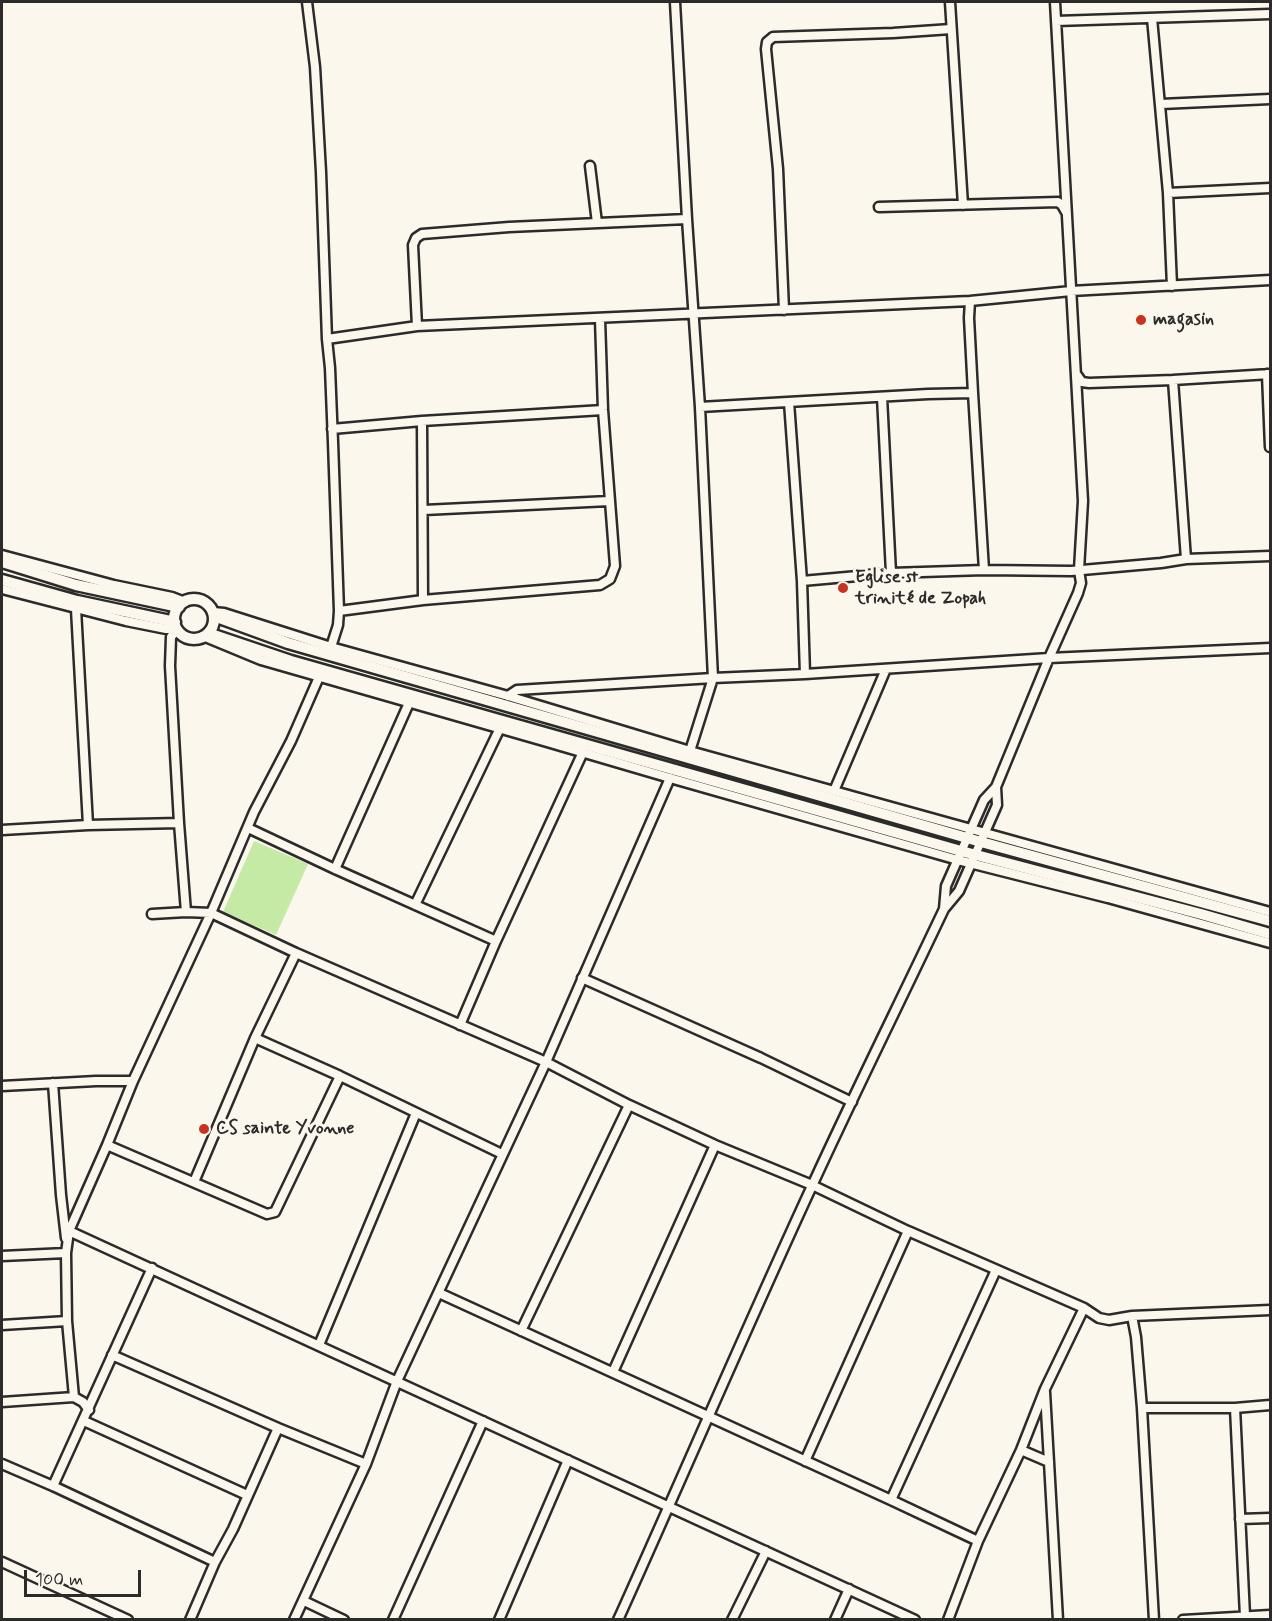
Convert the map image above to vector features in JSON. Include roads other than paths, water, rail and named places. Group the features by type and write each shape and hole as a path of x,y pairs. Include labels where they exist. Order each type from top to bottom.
{"main road":[{"path":"2,562 76,585 182,605"},
{"path":"2,580 176,626 186,637 195,639 206,635 212,627 213,614 208,605 193,600 182,605 175,614 176,626"},
{"path":"213,614 288,643 969,833 1270,921"},
{"path":"206,635 973,859 1201,914 1270,934"}],"street":[{"path":"307,2 315,67 330,368 339,611 338,625 331,647"},
{"path":"675,2 700,406 713,678 690,751"},
{"path":"950,2 963,204"},
{"path":"944,909 946,886 984,800 996,787 1080,584 1083,501 1055,2"},
{"path":"1056,21 1270,14"},
{"path":"1152,18 1168,193 1172,286"},
{"path":"784,310 778,169 767,42 772,37 951,29"},
{"path":"1161,104 1270,99"},
{"path":"590,166 597,223"},
{"path":"1168,193 1270,188"},
{"path":"879,207 1058,202 1067,215"},
{"path":"417,326 412,245 422,234 509,227 687,219"},
{"path":"327,339 417,326 970,301 1071,291 1270,280"},
{"path":"970,301 969,318 984,570"},
{"path":"339,611 423,600 600,585 610,579 615,566 603,410 600,319"},
{"path":"1076,373 1082,382 1089,383 1269,374 1270,447"},
{"path":"1173,380 1186,559"},
{"path":"700,406 973,393"},
{"path":"882,397 891,573"},
{"path":"789,402 802,581 805,675"},
{"path":"332,429 603,410"},
{"path":"422,421 423,600"},
{"path":"423,510 609,501"},
{"path":"2,555 103,582 172,597 182,605"},
{"path":"802,581 891,573 1079,570 1186,559 1270,556"},
{"path":"2,589 126,621 166,629 176,626"},
{"path":"76,609 88,825"},
{"path":"213,614 230,615 331,647 834,791 969,833"},
{"path":"176,626 171,637 170,666 186,912"},
{"path":"206,635 261,660 319,677 670,778 959,855"},
{"path":"508,696 517,690 805,675 1049,658 1270,648"},
{"path":"834,791 886,669"},
{"path":"66,1242 133,1081 211,913 254,812 291,741 319,677"},
{"path":"335,869 409,703"},
{"path":"415,905 500,728"},
{"path":"460,1025 583,752"},
{"path":"294,1620 366,1464 397,1381 546,1062 670,778"},
{"path":"618,1620 812,1185 944,909 959,891 997,805 996,787"},
{"path":"2,830 179,823"},
{"path":"248,828 496,941"},
{"path":"983,837 1270,912"},
{"path":"973,859 1270,943"},
{"path":"152,914 211,913 296,953 546,1062 629,1105 715,1145 812,1185 908,1232 1084,1308 1099,1318 1109,1320 1132,1316 1270,1310"},
{"path":"194,1182 255,1038 296,953"},
{"path":"582,978 761,1058 852,1102"},
{"path":"255,1038 502,1154"},
{"path":"107,1145 267,1214 275,1212 340,1076"},
{"path":"2,1086 133,1081"},
{"path":"53,1083 66,1242 67,1321 74,1397"},
{"path":"521,1331 629,1105"},
{"path":"319,1346 416,1113"},
{"path":"613,1372 715,1145"},
{"path":"69,1231 915,1620"},
{"path":"805,1461 908,1232"},
{"path":"2,1256 66,1253"},
{"path":"53,1485 152,1268"},
{"path":"891,1500 996,1270"},
{"path":"439,1293 978,1541"},
{"path":"948,1620 978,1541 1021,1450 1045,1389 1084,1308"},
{"path":"1132,1316 1142,1408 1154,1620"},
{"path":"2,1325 67,1321"},
{"path":"112,1355 366,1464"},
{"path":"1045,1389 1058,1620"},
{"path":"2,1402 74,1397 83,1401 89,1410"},
{"path":"1142,1408 1235,1408 1270,1405"},
{"path":"1235,1408 1245,1616"},
{"path":"84,1420 248,1495"},
{"path":"393,1620 483,1421"},
{"path":"190,1620 278,1428"},
{"path":"1021,1450 1049,1462"},
{"path":"499,1620 568,1460"},
{"path":"2,1464 53,1485 215,1562"},
{"path":"1240,1519 1270,1518"},
{"path":"732,1620 766,1551"},
{"path":"2,1562 128,1620"},
{"path":"835,1620 849,1589"},
{"path":"304,1601 344,1620"},
{"path":"1183,1620 1270,1615"}],"place":[{"name":"magasin","path":"1141,320"},
{"name":"Eglise st trinité de Zopah","path":"843,588"},
{"name":"CS sainte Yvonne","path":"204,1129"}]}
